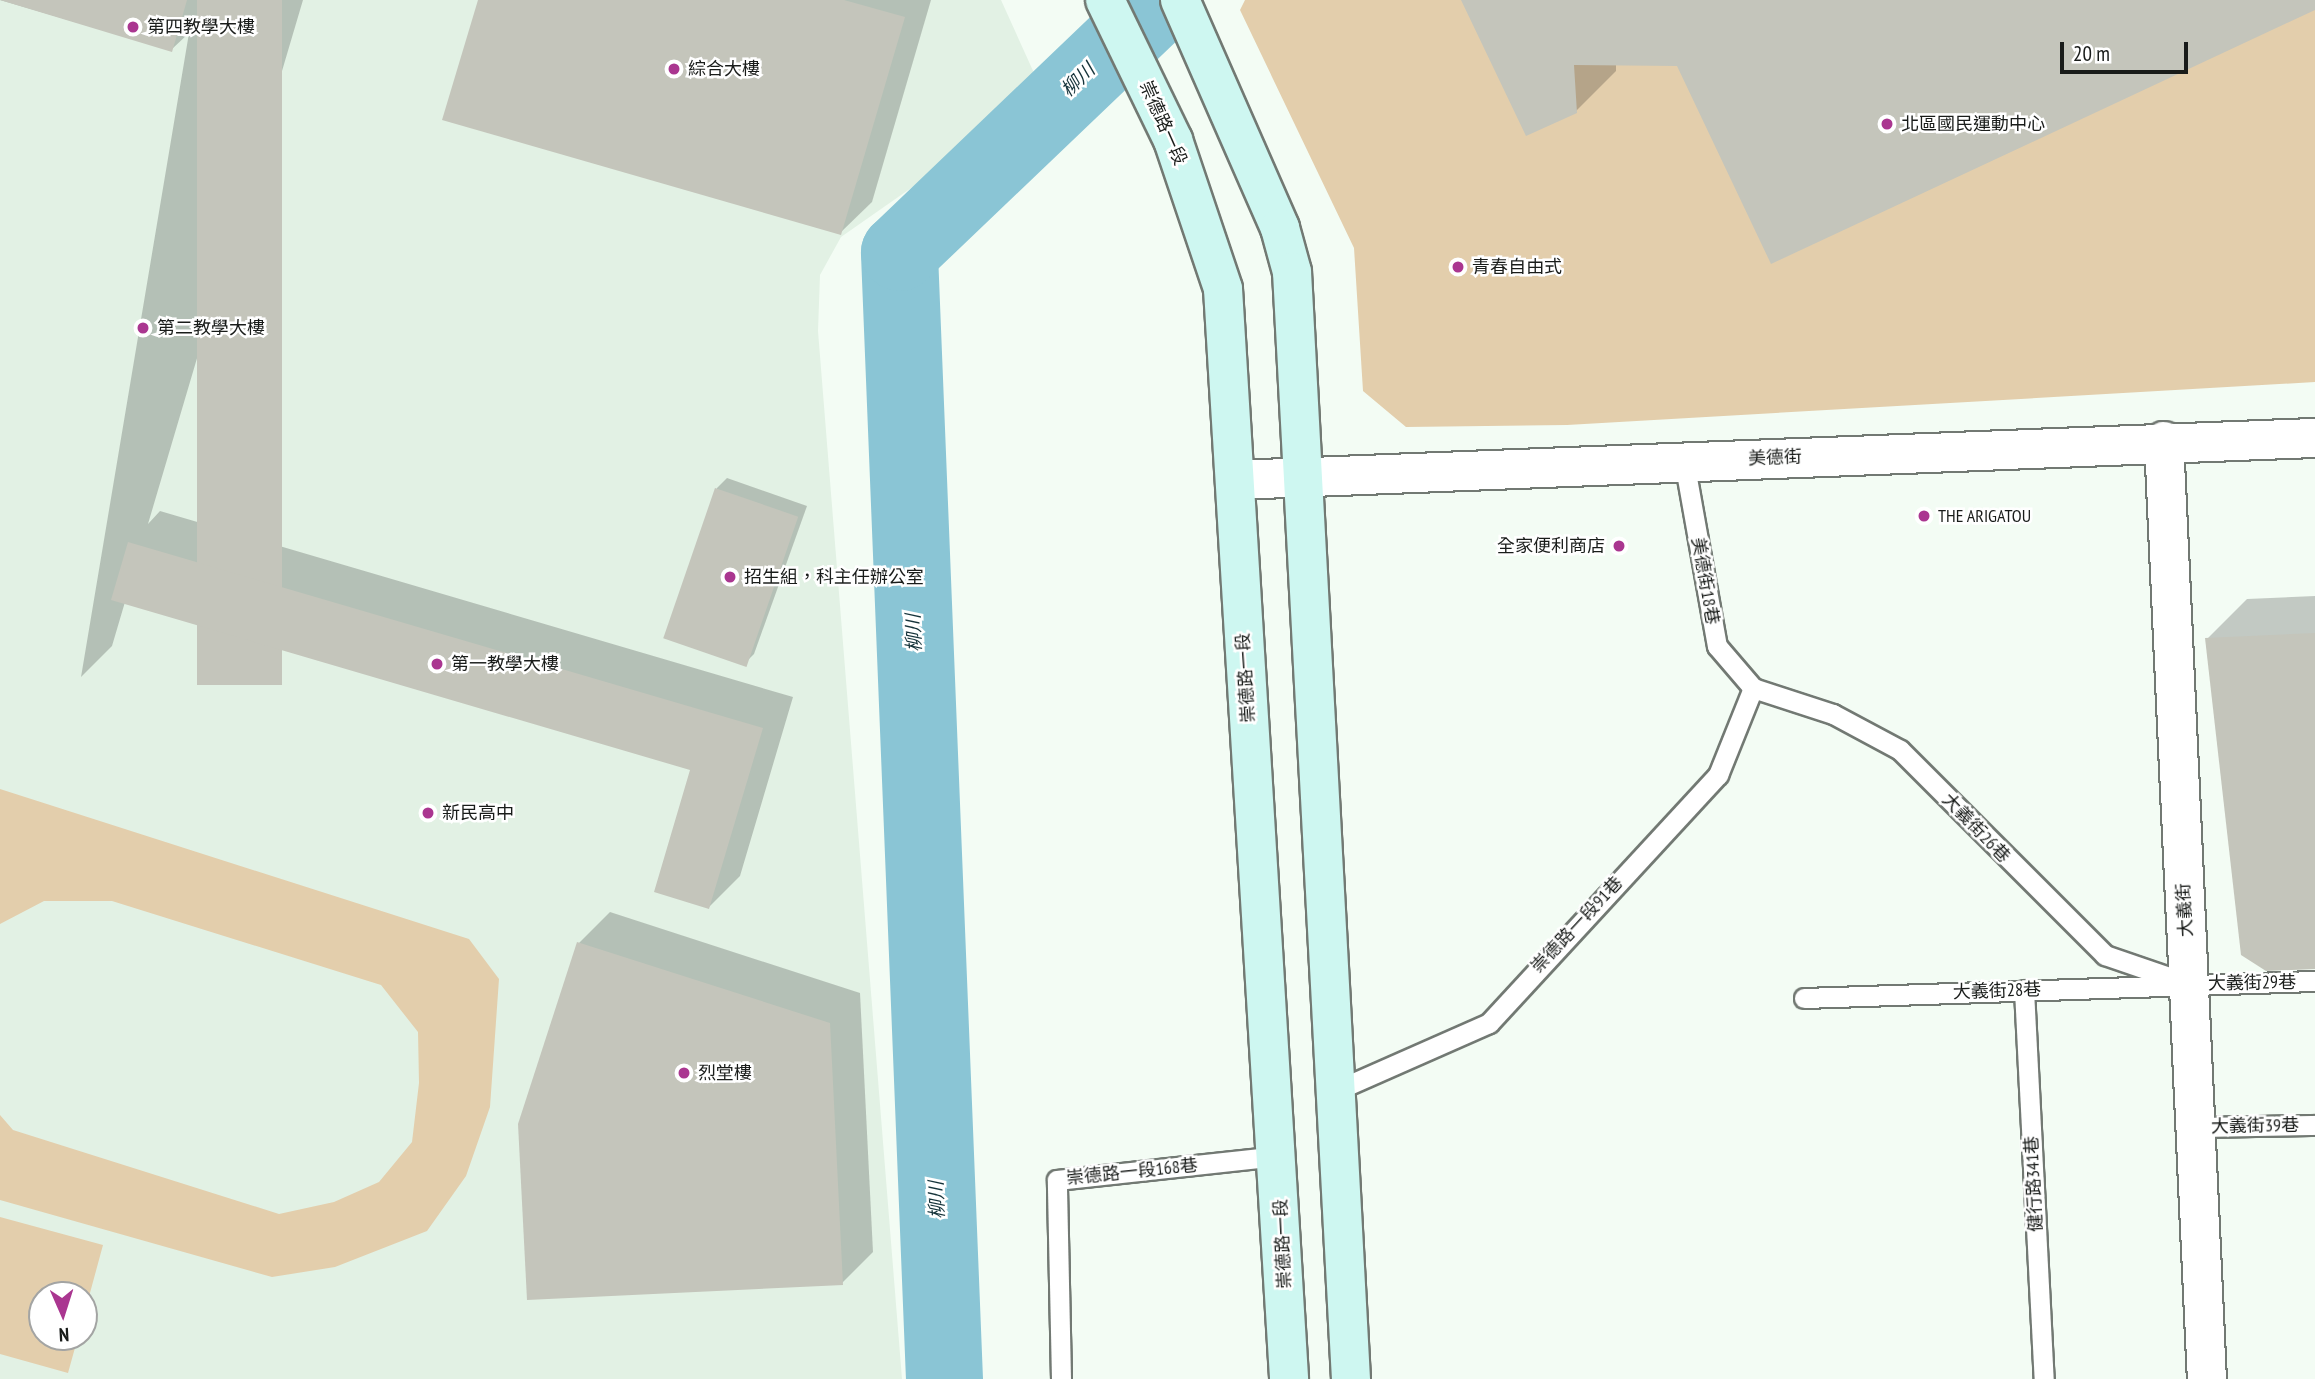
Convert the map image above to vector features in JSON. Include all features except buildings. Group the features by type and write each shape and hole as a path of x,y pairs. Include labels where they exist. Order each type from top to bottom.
{"main road":[{"path":"1180,0 1219,86 1292,272 1301,368 1300,477 1351,1379"},
{"name":"崇德路一段","path":"1107,5 1173,140 1223,289 1279,1156 1290,1379"}],"street":[{"name":"美德街","path":"1235,480 2164,441 2315,438"},
{"name":"大義街","path":"2164,441 2207,1379"}],"lane":[{"name":"美德街18巷","path":"1684,461 1717,646 1753,688"},
{"name":"大義街26巷","path":"1753,688 1833,714 1900,750 2105,955 2189,984"},
{"name":"崇德路一段91巷","path":"1335,1091 1489,1023 1717,775 1753,688"},
{"name":"大義街29巷","path":"2189,984 2315,981"},
{"name":"大義街28巷","path":"1804,998 2189,984"},
{"name":"健行路341巷","path":"2024,990 2044,1379"},
{"name":"大義街39巷","path":"2196,1127 2315,1125"},
{"name":"崇德路一段168巷","path":"1061,1379 1057,1180 1279,1156"}],"shaded area":[{"name":"新民高中","path":"0,0 1001,0 1044,95 841,237 820,275 818,331 902,1379 0,1379"},
{"path":"1245,0 2315,0 2315,382 1567,425 1406,427 1363,391 1354,248 1240,10"},
{"path":"0,789 469,939 499,979 490,1107 466,1176 427,1231 335,1267 272,1277 0,1200 0,1115 13,1130 279,1214 334,1202 379,1182 412,1142 419,1083 418,1032 381,985 112,901 44,901 0,924"},
{"path":"0,1217 103,1245 93,1281 28,1281 28,1351 74,1351 68,1373 0,1354"}],"waterway":[{"name":"柳川","path":"944,1379 899,252 1163,0"}],"place":[{"name":"第四教學大樓","path":"133,27"},
{"name":"綜合大樓","path":"674,69"},
{"name":"北區國民運動中心","path":"1887,124"},
{"name":"青春自由式","path":"1458,267"},
{"name":"第二教學大樓","path":"143,328"},
{"name":"THE ARIGATOU","path":"1924,516"},
{"name":"全家便利商店","path":"1619,546"},
{"name":"招生組，科主任辦公室","path":"730,577"},
{"name":"第一教學大樓","path":"437,664"},
{"name":"新民高中","path":"428,813"},
{"name":"烈堂樓","path":"684,1073"}]}
